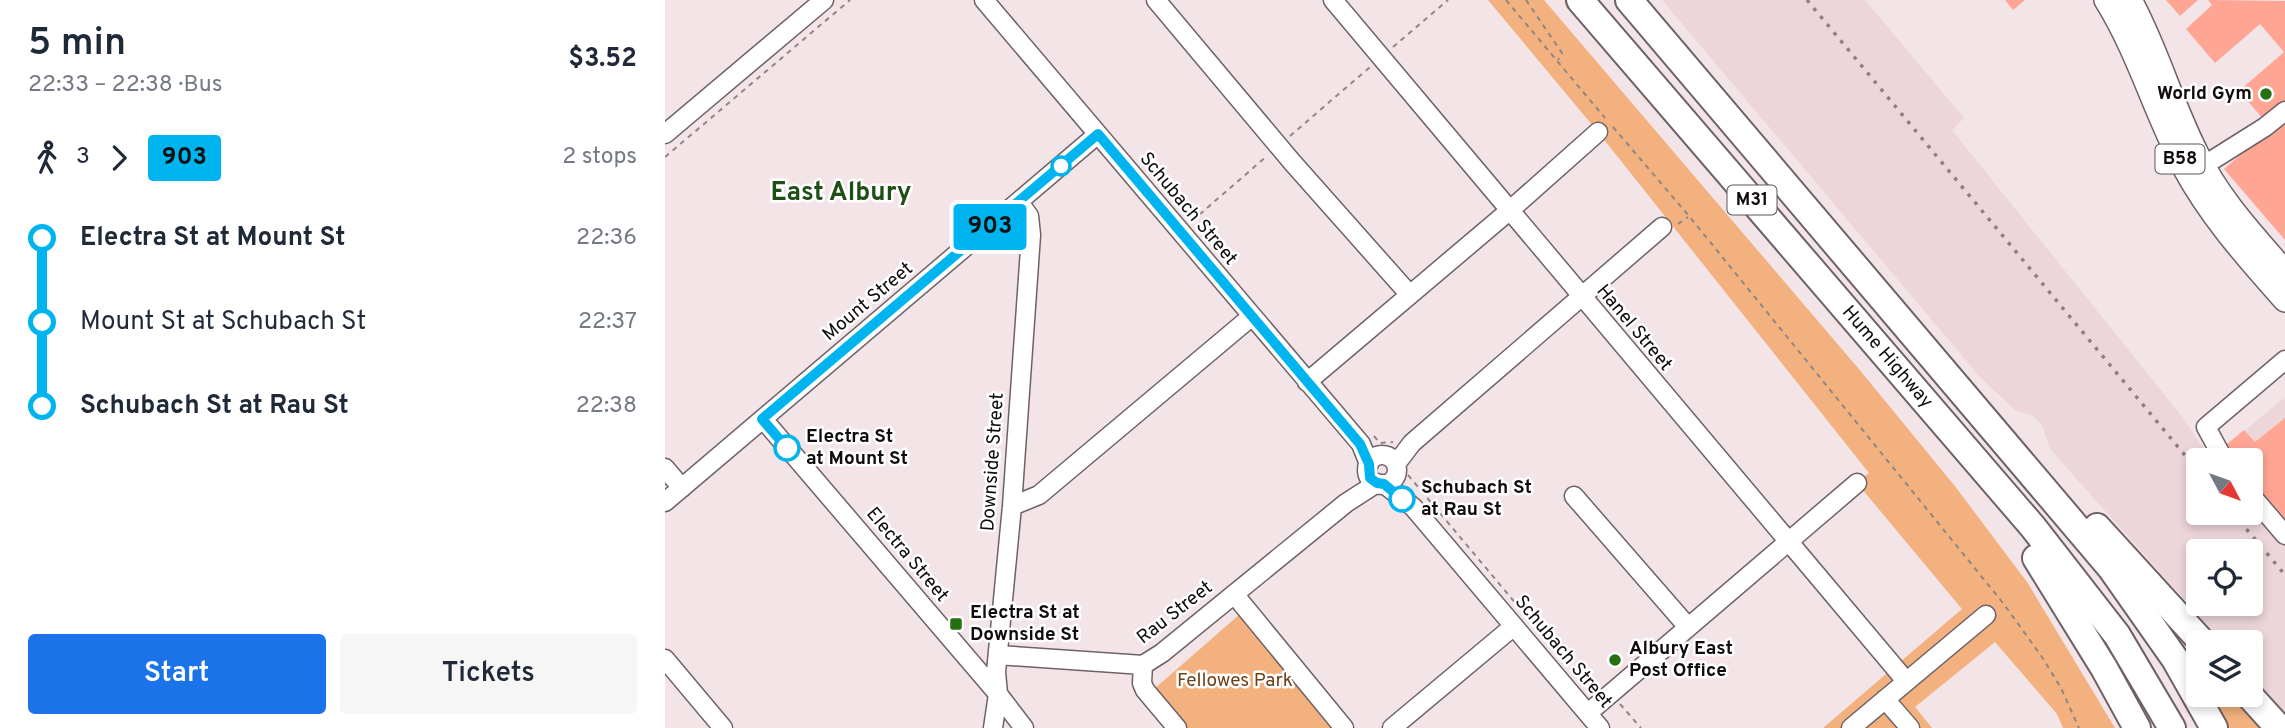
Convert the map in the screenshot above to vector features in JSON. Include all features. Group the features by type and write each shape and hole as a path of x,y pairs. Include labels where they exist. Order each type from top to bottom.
{"highway":[{"name":"Hume Highway","path":"1580,0 2033,527 2117,635 2172,728"},
{"name":"Hume Highway","path":"1629,0 2111,568 2175,659 2214,728"},
{"path":"1914,336 2118,549 2191,630"},
{"path":"1924,399 2048,573 2137,728"},
{"path":"2260,707 2279,728"}],"main road":[{"name":"B58","path":"2106,0 2134,51 2183,166 2203,200 2285,300"},
{"name":"B58","path":"2130,0 2151,42 2203,166 2222,198 2285,272"}],"street":[{"path":"665,134 824,0"},
{"name":"Schubach Street","path":"984,0 1251,317 1385,470 1514,626 1594,708 1600,728"},
{"path":"1156,0 1410,295"},
{"name":"Hanel Street","path":"1333,0 1906,681"},
{"path":"2203,166 2265,128 2285,111"},
{"path":"1307,382 1598,132"},
{"name":"Mount Street","path":"665,502 1098,134"},
{"name":"Downside Street","path":"993,728 998,694 998,655 1031,234 1029,216 1019,202"},
{"name":"Rau Street","path":"998,655 1143,665 1162,653 1385,470 1412,443 1662,227"},
{"path":"1011,506 1039,495 1251,317"},
{"path":"2217,448 2206,427 2285,360"},
{"name":"Electra Street","path":"762,419 1023,725"},
{"path":"665,468 682,488"},
{"path":"1594,708 1857,482"},
{"path":"1574,496 1688,627"},
{"path":"2263,509 2285,536"},
{"path":"1234,594 1344,728"},
{"path":"1851,728 1986,615"},
{"path":"1392,728 1514,626"},
{"path":"665,659 723,728"},
{"path":"1143,665 1142,683 1145,690 1177,728"},
{"path":"1885,699 1910,728"}],"path":[{"path":"665,157 850,0"},
{"path":"1178,231 1448,0"},
{"path":"1506,0 1689,216 2003,603 2042,656 2061,688 2079,728"},
{"path":"1526,0 1562,53 1557,61"},
{"path":"1385,470 1539,631"},
{"path":"1594,708 1622,704 1641,728"}],"shaded area":[{"path":"1662,0 1865,0 1964,118 1952,130 2180,414 2203,448 2186,448 2186,525 2263,525 2263,448 2224,448 2285,397 2285,718 2263,691 2263,630 2211,630 2199,616 2263,616 2263,539 2186,539 2186,602 2050,449 2042,425 2033,416 2015,410 1980,377"}],"green space":[{"path":"1488,0 1544,0 1858,368 1954,485 2027,582 2115,728 2063,728 2057,714 1995,642 1915,707 1932,728 1823,728 1962,609 1857,483 1869,473 1598,132"},
{"name":"Fellowes Park","path":"1240,614 1337,728 1185,728 1153,690"},
{"path":"2215,707 2245,707 2262,728 2228,728"}],"building":[{"path":"2005,0 2025,0 2013,10"},
{"path":"2166,0 2198,0 2180,16"},
{"path":"2208,0 2285,1 2285,104 2265,121 2239,91 2284,52 2260,24 2215,63 2186,29 2212,5"},
{"path":"2285,116 2285,240 2224,169"},
{"path":"2285,418 2285,525 2263,498 2263,448 2222,448 2244,430 2255,442"}],"railway":[{"path":"1807,0 2186,457"},
{"path":"2243,525 2285,575"}],"bus line":[{"name":"903","path":"787,448 762,419 1098,134 1360,444 1369,464 1367,470 1370,478 1384,484 1402,499"}],"place":[{"name":"World Gym","path":"2266,94"},
{"name":"Electra St at Mount St","path":"787,448"},
{"name":"Schubach St at Rau St","path":"1402,499"},
{"name":"Electra St at Downside St","path":"956,624"},
{"name":"Albury East Post Office","path":"1615,660"}],"district":[{"name":"East Albury","path":"841,193"}]}
